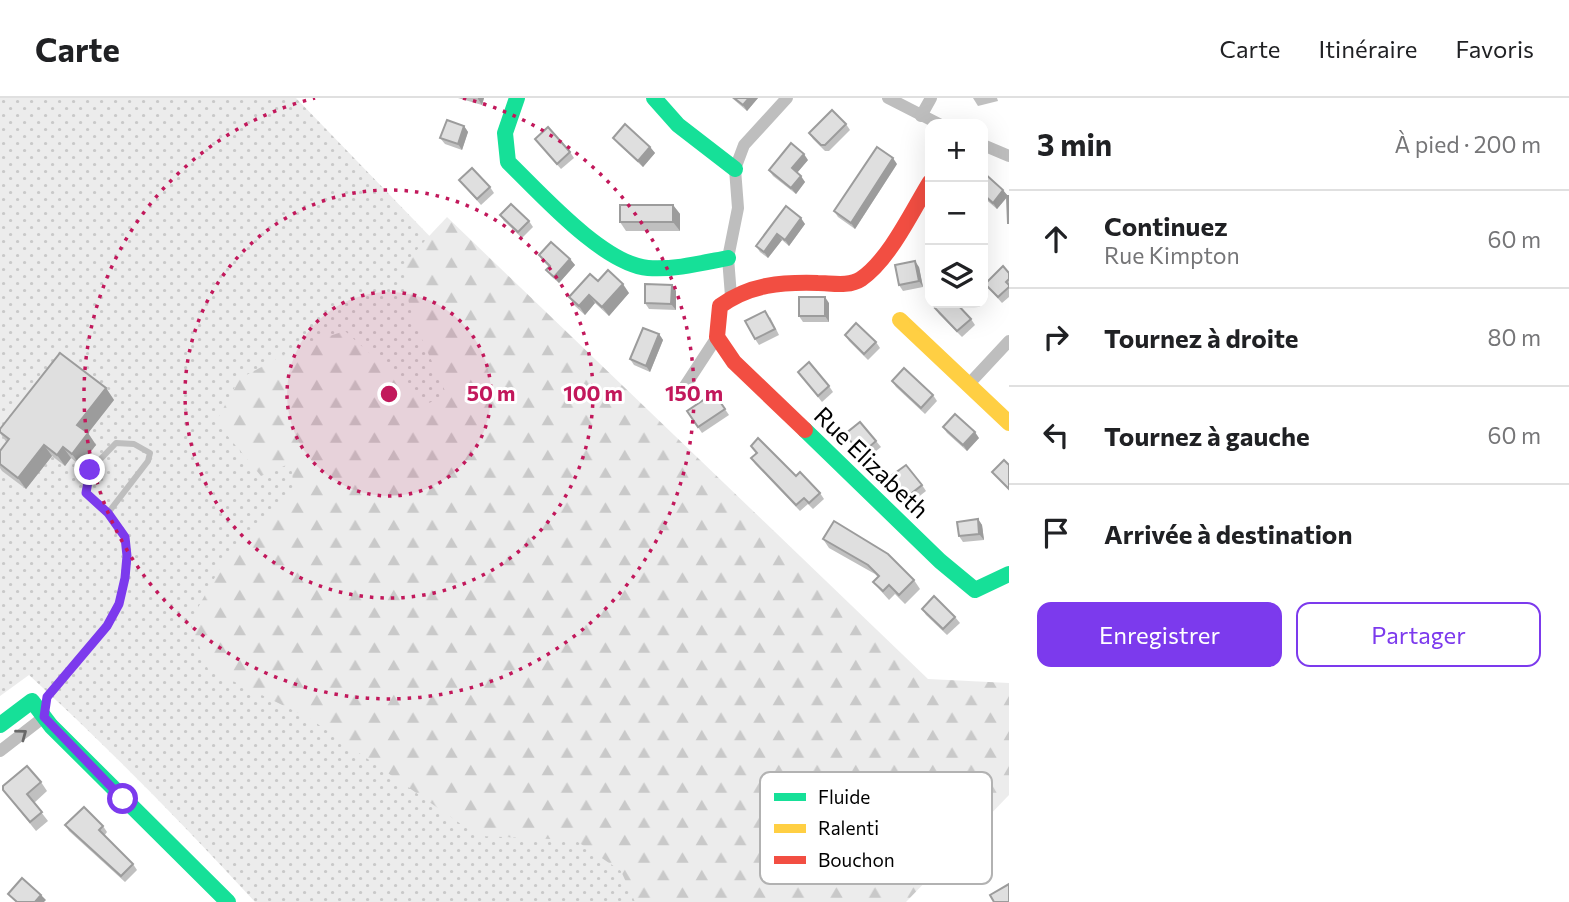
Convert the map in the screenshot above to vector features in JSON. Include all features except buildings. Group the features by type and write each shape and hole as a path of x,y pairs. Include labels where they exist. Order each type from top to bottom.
{"street":[{"path":"517,98 505,133 508,162 598,246 645,268 700,263 728,257"},
{"path":"654,98 678,125 735,169"},
{"path":"731,296 728,257 738,208 735,169 744,145 787,98"},
{"path":"888,98 928,119"},
{"path":"921,116 931,98"},
{"path":"988,147 1009,156"},
{"path":"683,388 717,337 720,306 731,296 761,286 791,282 858,281 879,261 925,190"},
{"path":"900,320 1009,423"},
{"name":"Rue Elizabeth","path":"717,337 734,362 940,561 975,590 1009,574"},
{"path":"968,385 1009,341"},
{"path":"0,724 39,699 44,717 228,902"},
{"path":"0,751 44,717"}],"lane":[{"path":"39,699 107,626 119,604 127,556 125,537 108,513 86,493 90,470 116,443 134,444 150,453 148,461 108,513"}],"green space":[{"path":"0,98 296,98 533,343 758,902 255,902 144,786 29,675 0,696"},
{"path":"447,217 928,679 1009,683 1009,795 992,813 992,772 760,772 760,884 923,884 906,902 635,902 621,871 575,840 478,836 309,718 208,669 190,622 230,550 294,492 291,463 261,476 216,422 239,379 304,344 345,331 426,404 447,396 407,297 406,267 418,249"}],"traffic: fast":[{"path":"517,98 505,133 508,162 592,241 630,264 648,268 678,267 728,258"},
{"path":"654,98 678,125 735,169"},
{"path":"805,430 940,561 975,590 1009,574"},
{"path":"0,725 32,701 51,726 228,902"}],"traffic: slow":[{"path":"900,320 1009,423"}],"traffic: jam":[{"path":"805,430 734,362 717,337 720,306 743,293 767,286 792,283 846,284 861,279 891,247 925,191"}],"route":[{"path":"90,470 86,493 108,513 125,537 125,578 119,604 107,626 47,697 44,717 123,799"}]}
